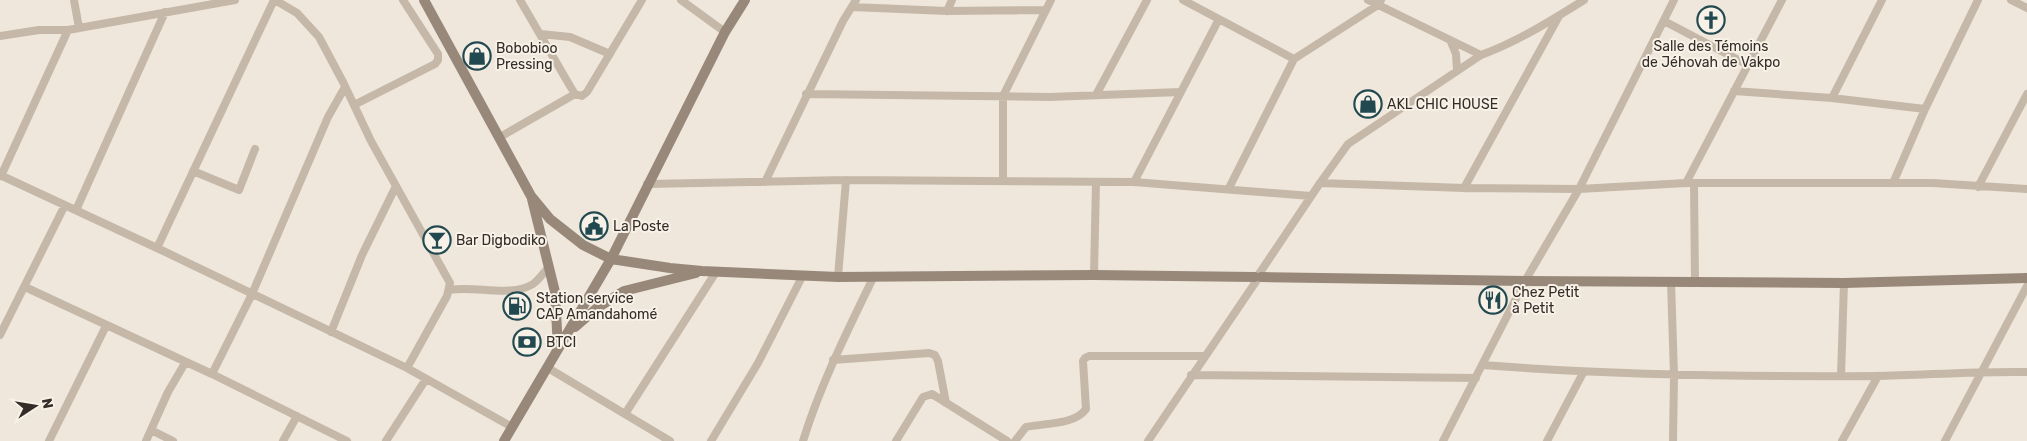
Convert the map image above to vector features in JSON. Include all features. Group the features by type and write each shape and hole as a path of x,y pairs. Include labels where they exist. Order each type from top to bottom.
{"street":[{"path":"74,0 80,28"},
{"path":"0,36 39,30 68,30 235,0"},
{"path":"157,248 274,0 297,13 310,24 330,56 396,186 450,283 450,290 407,368"},
{"path":"354,105 435,64 438,60 438,54 403,0"},
{"path":"424,0 531,196 550,219 565,233 583,245 611,259 702,271 838,277 1094,275 1844,283 2027,278"},
{"path":"520,0 575,94 582,96 587,92 642,0"},
{"path":"681,0 725,32"},
{"path":"504,441 611,259 725,32 745,0"},
{"path":"947,11 952,0"},
{"path":"1004,180 1003,96 1051,0"},
{"path":"1096,95 1147,0"},
{"path":"1183,0 1294,59"},
{"path":"1368,0 1379,3 1451,42 1481,55"},
{"path":"1148,441 1311,196 1353,140 1481,55 1495,50 1559,16 1584,0"},
{"path":"1444,441 1525,281 1579,189 1674,0"},
{"path":"1695,282 1690,183 1734,91 1782,0"},
{"path":"1832,98 1882,0"},
{"path":"1893,183 1925,108 1978,0"},
{"path":"2011,0 2027,8"},
{"path":"1229,188 1294,59 1379,3"},
{"path":"765,182 843,20 854,4 947,11 1046,10"},
{"path":"76,210 165,12"},
{"path":"1464,188 1559,16"},
{"path":"1134,182 1219,19"},
{"path":"1664,21 1748,65"},
{"path":"68,30 0,175 407,368 512,427"},
{"path":"541,34 570,37 610,54"},
{"path":"1451,42 1456,54 1457,71"},
{"path":"212,374 252,294 328,117 345,87"},
{"path":"1734,91 1832,98 1925,108"},
{"path":"806,94 1050,97 1180,92"},
{"path":"500,137 575,94"},
{"path":"1978,186 2027,94"},
{"path":"192,171 239,190 255,148"},
{"path":"647,184 846,180 1134,182 1229,188 1240,191 1311,196"},
{"path":"838,277 846,180"},
{"path":"1094,275 1096,182"},
{"path":"1320,183 1464,188 1579,189 1690,183 1933,183 2027,188"},
{"path":"331,332 362,254 396,186"},
{"path":"531,196 555,292 558,350"},
{"path":"0,335 65,205"},
{"path":"450,290 459,288 475,290 521,289 533,284 549,267"},
{"path":"568,333 597,308 624,291 702,271"},
{"path":"625,414 716,272"},
{"path":"711,441 758,363 803,275"},
{"path":"803,441 810,417 833,360 874,276"},
{"path":"1671,282 1674,375 1673,441"},
{"path":"1841,376 1844,283"},
{"path":"1945,441 2027,286"},
{"path":"25,287 212,374 347,441"},
{"path":"49,441 106,326"},
{"path":"833,360 929,353 935,355 938,361 946,403"},
{"path":"1015,441 1026,427 1082,415 1086,409 1083,361 1089,356 1204,356"},
{"path":"146,441 168,392 185,362"},
{"path":"1482,365 1583,373 1674,375 1878,376 1982,371 2027,372"},
{"path":"548,368 670,441"},
{"path":"1547,441 1583,373"},
{"path":"1191,375 1476,378"},
{"path":"1842,441 1878,376"},
{"path":"386,441 426,378"},
{"path":"896,441 923,396 932,394 1007,441"},
{"path":"283,441 297,416"},
{"path":"151,430 173,441"}],"place":[{"name":"Salle des Témoins de Jéhovah de Vakpo","path":"1711,20"},
{"name":"Bobobioo Pressing","path":"477,56"},
{"name":"AKL CHIC HOUSE","path":"1368,104"},
{"name":"La Poste","path":"594,226"},
{"name":"Bar Digbodiko","path":"437,240"},
{"name":"Chez Petit à Petit","path":"1493,300"},
{"name":"Station service CAP Amandahomé","path":"517,306"},
{"name":"BTCI","path":"527,342"}]}
